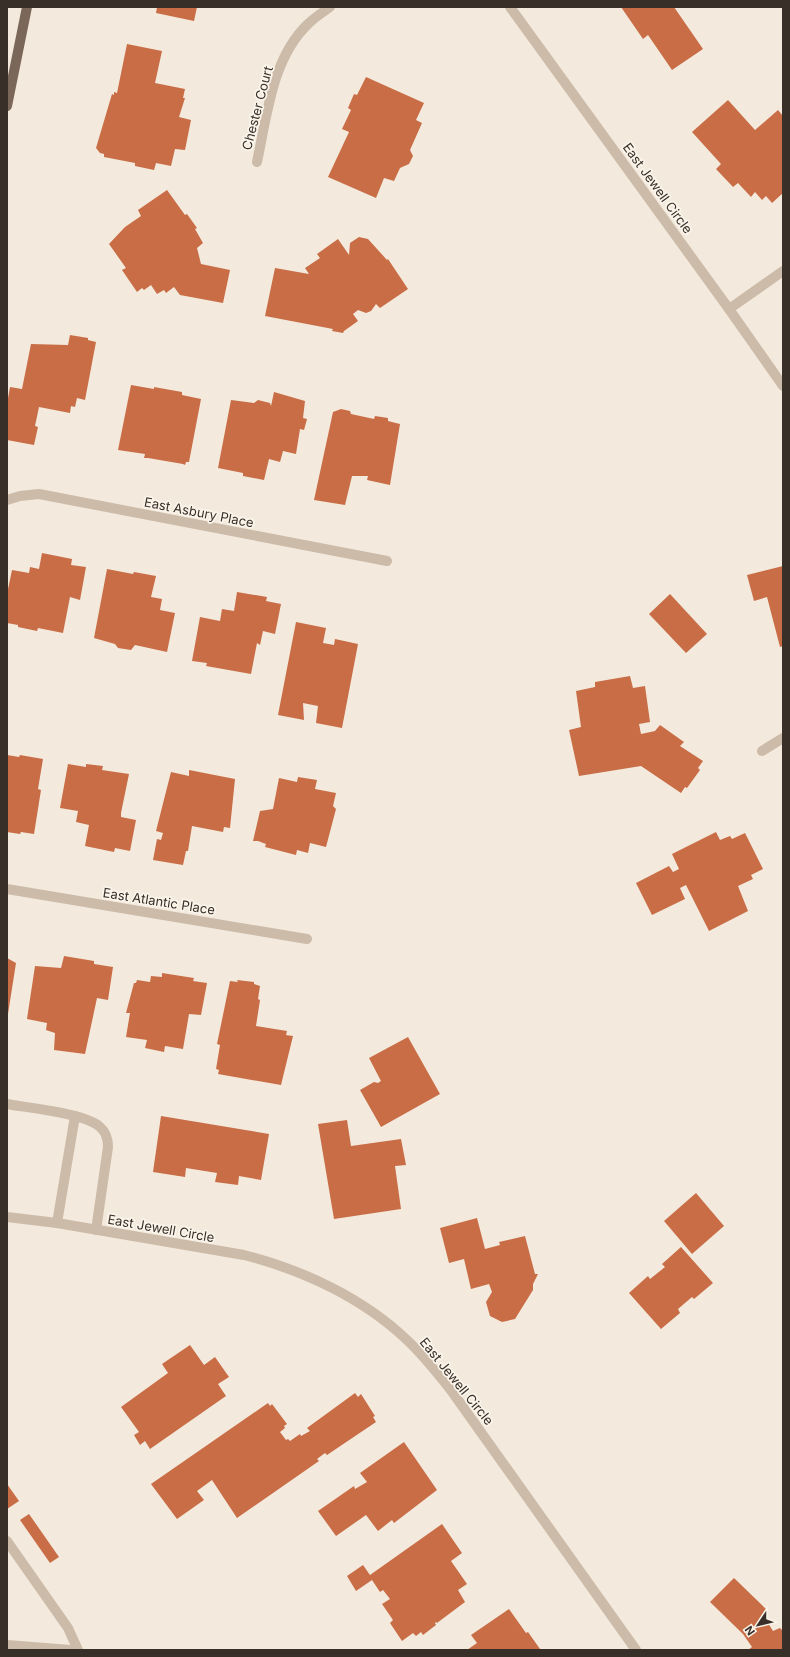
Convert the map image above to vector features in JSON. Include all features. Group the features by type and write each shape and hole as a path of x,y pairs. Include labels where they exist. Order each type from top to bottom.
{"main road":[{"path":"7,106 27,7"}],"street":[{"name":"Chester Court","path":"257,162 276,79 284,59 294,41 308,24 330,7"},
{"name":"East Jewell Circle","path":"510,7 730,309 783,386"},
{"path":"730,309 783,272"},
{"name":"East Asbury Place","path":"7,500 20,496 39,494 387,561"},
{"path":"762,752 783,738"},
{"name":"East Atlantic Place","path":"7,889 307,939"},
{"path":"7,1104 75,1116 100,1127 108,1140 108,1159 96,1230"},
{"path":"57,1223 75,1116"},
{"name":"East Jewell Circle","path":"7,1217 57,1223 244,1256 291,1269 362,1305 382,1319 416,1349 453,1393 636,1650"},
{"path":"7,1541 68,1628 78,1650"},
{"path":"7,1645 71,1650"}],"building":[{"path":"157,7 197,7 194,21 156,13"},
{"path":"621,7 674,7 703,49 672,70 648,35 643,39"},
{"path":"127,44 162,51 155,83 185,89 183,98 185,98 179,117 191,120 185,150 175,149 171,166 156,163 154,170 135,166 135,163 104,157 104,154 100,153 96,148 112,94 114,95 114,92 117,93"},
{"path":"366,77 424,103 416,120 422,123 410,150 413,156 409,164 400,168 394,181 384,178 376,198 328,177 349,132 342,129 351,110 348,108 354,94 357,95"},
{"path":"728,100 755,130 778,110 783,116 783,193 772,203 766,196 762,200 755,192 751,197 738,183 733,187 716,169 721,164 692,132"},
{"path":"167,190 185,215 187,214 197,228 195,229 203,243 197,248 201,264 230,270 223,303 180,295 174,287 166,293 164,290 157,294 151,285 144,290 142,288 137,292 122,270 126,268 109,244 125,227 141,216 138,210"},
{"path":"359,237 368,239 387,260 388,259 408,289 380,308 376,304 371,311 366,313 358,310 353,314 358,321 343,333 332,331 333,329 265,316 275,268 309,274 305,268 320,258 317,254 338,239 349,255 350,243"},
{"path":"70,335 88,338 88,340 96,342 85,400 77,398 75,407 71,406 70,413 39,407 35,426 38,427 34,445 7,440 7,404 10,387 22,389 31,344 68,345"},
{"path":"131,385 182,392 182,395 201,399 189,462 186,462 185,465 144,458 145,454 118,450"},
{"path":"274,392 305,401 303,418 307,419 304,430 300,429 296,454 283,451 280,462 269,459 264,480 243,476 243,473 218,468 231,400 254,403 258,400 270,403 271,406"},
{"path":"341,409 350,411 351,414 374,419 375,416 388,418 388,421 400,424 390,485 367,480 368,476 352,476 345,505 314,500 333,412"},
{"path":"42,553 72,559 71,565 86,567 80,600 70,597 63,633 38,628 37,631 7,623 7,594 12,570 29,573 30,567 39,569"},
{"path":"783,566 783,646 780,647 767,597 754,601 747,575"},
{"path":"107,569 133,574 134,572 156,576 151,597 162,599 160,610 175,613 167,652 135,645 131,650 118,648 115,644 94,638"},
{"path":"237,592 267,597 266,601 281,604 275,634 263,631 260,645 257,643 251,674 206,666 207,663 192,661 200,617 220,621 222,609 234,611"},
{"path":"670,594 707,634 686,653 649,614"},
{"path":"296,622 326,628 323,643 334,645 335,639 358,644 342,728 316,723 318,706 303,703 304,720 278,715"},
{"path":"630,676 633,688 645,686 650,722 639,724 641,734 655,731 660,725 684,742 680,746 703,761 698,768 700,770 687,788 685,787 681,793 641,766 579,776 569,730 581,727 576,691 595,687 595,682"},
{"path":"7,755 19,757 20,755 43,759 38,789 41,790 34,834 7,832"},
{"path":"68,764 86,767 86,764 103,766 102,770 129,774 121,817 136,820 130,851 115,848 114,852 85,846 89,825 76,822 78,811 60,808"},
{"path":"189,770 235,779 230,828 224,827 223,832 192,826 188,851 186,851 183,865 153,860 157,839 161,840 163,833 156,831 171,772 189,776"},
{"path":"298,777 317,780 315,789 336,793 333,806 336,809 326,847 310,843 308,853 297,850 296,855 265,847 266,844 253,841 260,811 273,809 279,778 297,782"},
{"path":"716,832 720,840 730,836 732,839 745,833 763,869 751,875 753,879 738,886 748,911 709,931 686,885 680,888 685,899 652,915 636,883 669,866 673,872 679,869 672,854"},
{"path":"64,956 94,961 94,964 113,967 108,1000 97,998 85,1054 54,1050 55,1033 46,1030 47,1023 27,1019 35,966 61,968"},
{"path":"7,958 16,963 8,1014 7,1014"},
{"path":"162,973 194,978 193,981 207,983 201,1015 189,1014 183,1049 165,1046 164,1052 145,1048 147,1040 126,1037 130,1013 126,1013 134,983 136,983 137,980 150,982 151,976 162,977"},
{"path":"237,980 254,982 254,984 260,986 258,999 260,1000 256,1026 287,1031 286,1035 293,1036 281,1085 218,1074 219,1070 216,1069 220,1045 217,1044 230,981 238,982"},
{"path":"408,1037 440,1094 381,1127 360,1090 374,1082 378,1083 381,1081 369,1058"},
{"path":"161,1116 269,1134 261,1180 239,1176 238,1185 215,1182 217,1173 186,1168 185,1177 153,1172"},
{"path":"347,1120 351,1146 401,1139 406,1165 395,1166 401,1209 334,1219 318,1124"},
{"path":"696,1193 724,1226 692,1254 664,1221"},
{"path":"477,1218 485,1249 500,1245 499,1242 525,1236 535,1274 538,1274 533,1284 533,1290 515,1319 502,1322 490,1316 486,1302 492,1292 489,1284 471,1289 464,1259 449,1263 440,1228"},
{"path":"681,1247 713,1283 694,1299 692,1297 678,1309 680,1313 661,1329 629,1293 648,1276 650,1279 665,1267 662,1264"},
{"path":"190,1345 204,1365 215,1357 229,1377 218,1384 226,1396 150,1449 145,1441 140,1445 134,1435 139,1432 121,1407 168,1373 162,1364"},
{"path":"355,1393 358,1397 361,1394 375,1416 373,1417 376,1422 327,1455 325,1453 317,1459 319,1461 237,1518 212,1480 197,1491 204,1500 177,1519 151,1484 268,1403 270,1406 272,1404 287,1424 280,1432 286,1440 288,1439 290,1441 300,1434 301,1436 310,1431 307,1428"},
{"path":"404,1442 437,1490 394,1523 392,1520 378,1531 366,1515 336,1536 318,1511 354,1486 355,1489 367,1482 360,1473"},
{"path":"7,1484 19,1501 7,1509"},
{"path":"29,1514 59,1557 50,1563 20,1520"},
{"path":"442,1524 462,1553 451,1561 467,1584 458,1590 465,1602 437,1623 436,1622 436,1625 423,1635 421,1632 416,1636 413,1633 402,1641 390,1623 393,1620 382,1604 390,1599 383,1590 380,1592 372,1580 356,1591 347,1576 363,1565 370,1575"},
{"path":"734,1578 767,1610 763,1615 773,1631 780,1628 783,1631 783,1650 748,1650 752,1647 743,1634 710,1602"},
{"path":"509,1609 526,1633 528,1632 540,1649 467,1650 477,1643 471,1635"}]}
